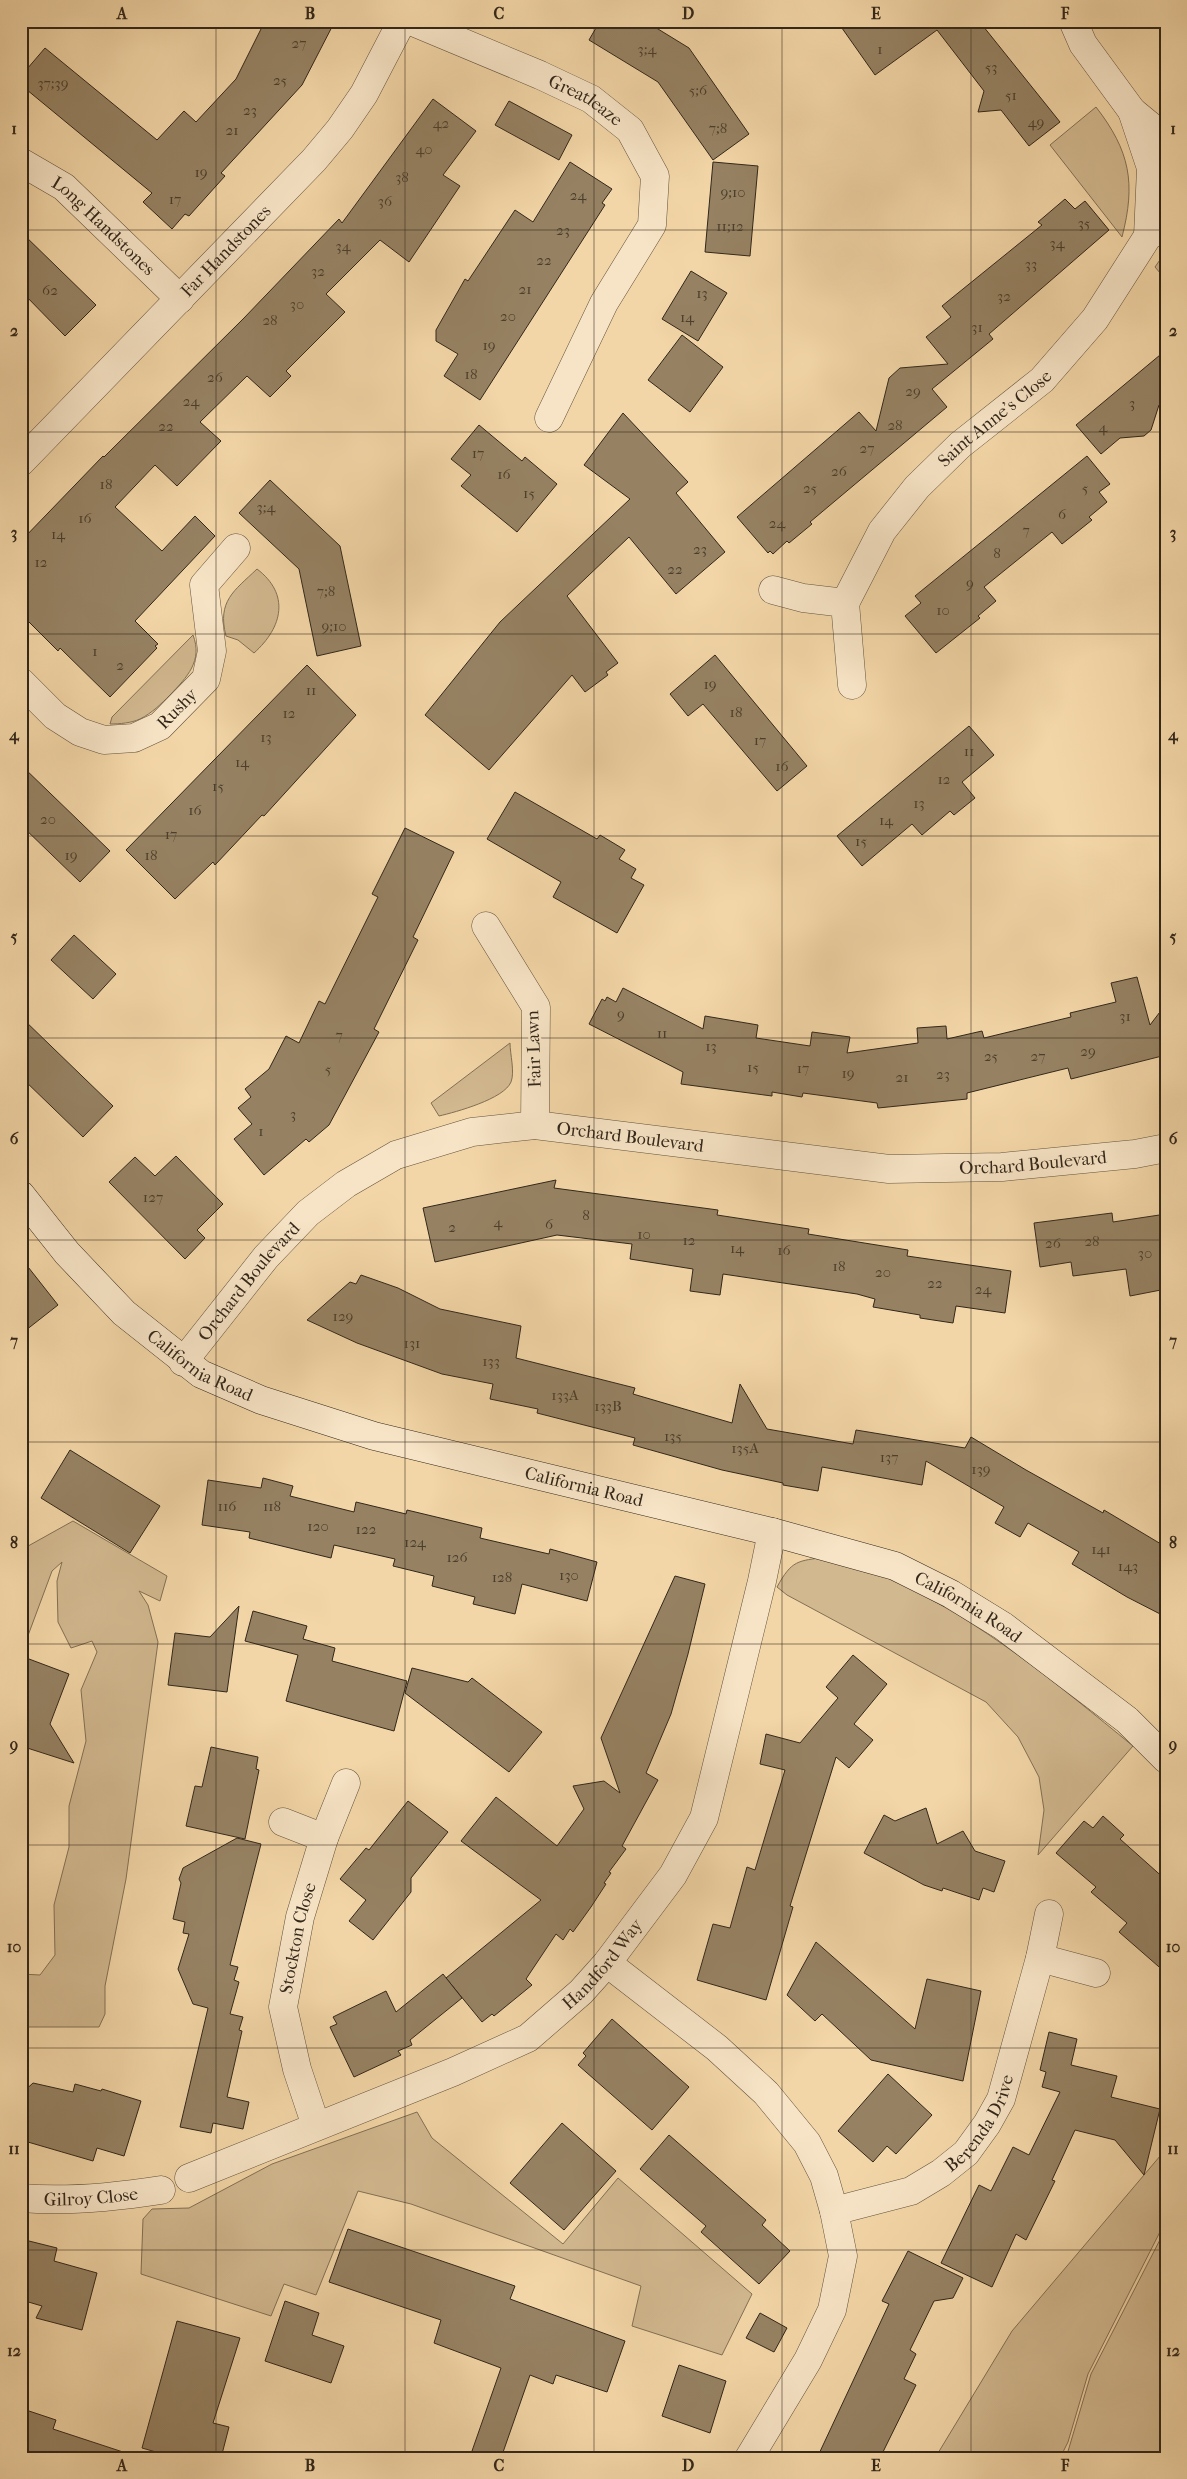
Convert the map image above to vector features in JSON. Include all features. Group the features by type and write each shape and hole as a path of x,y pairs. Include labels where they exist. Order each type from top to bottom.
{"street":[{"name":"Far Handstones","path":"21,462 314,160 340,129 364,94 402,21"},
{"name":"Greatleaze","path":"411,21 540,75 591,99 630,130 655,176 652,225 604,303 548,418"},
{"path":"1073,21 1083,44 1132,111 1166,139"},
{"name":"Saint Anne's Close","path":"845,603 882,531 917,487 960,445 1042,380 1095,319 1157,231 1151,168 1132,111"},
{"name":"Long Handstones","path":"21,162 64,187 180,300"},
{"name":"Rushy","path":"21,682 55,716 80,732 104,740 134,738 160,726 206,679 212,651 204,585 236,548"},
{"path":"773,590 803,598 845,603 852,686"},
{"name":"Fair Lawn","path":"486,926 536,1008 535,1125"},
{"name":"Orchard Boulevard","path":"183,1362 266,1257 308,1213 346,1184 396,1155 472,1132 535,1125 889,1168 1002,1167 1135,1154 1166,1148"},
{"name":"California Road","path":"21,1195 68,1253 124,1313 183,1362 201,1374 261,1400 374,1436 772,1532 895,1566 951,1594 1004,1626 1127,1720 1166,1758"},
{"name":"Handford Way","path":"189,2178 453,2072 528,2038 581,1992 607,1963 673,1875 704,1818 760,1590 772,1532"},
{"name":"Stockton Close","path":"316,2126 297,2069 283,2007 300,1917 324,1838 346,1783"},
{"path":"283,1822 324,1838"},
{"name":"Berenda Drive","path":"834,2211 911,2191 941,2173 966,2153 987,2124 1001,2098 1040,1958 1049,1914"},
{"path":"1040,1958 1096,1973"},
{"path":"607,1963 717,2048 766,2093 808,2143 824,2176 834,2211 842,2256 832,2310 808,2360 750,2458"},
{"name":"Gilroy Close","path":"21,2198 125,2196 161,2190"}],"shaded area":[{"path":"1096,107 1116,138 1127,168 1129,200 1122,237 1050,145"},
{"path":"1166,251 1166,280 1155,267"},
{"path":"257,569 275,589 279,611 271,632 254,653 238,640 226,636 224,614 229,598"},
{"path":"193,635 196,644 195,661 187,675 167,698 140,719 110,724 112,717"},
{"path":"510,1043 513,1073 507,1088 479,1104 439,1116 431,1103"},
{"path":"73,1521 167,1576 160,1601 139,1591 148,1605 158,1642 126,1879 105,1986 105,2014 99,2027 21,2027 21,1974 40,1975 55,1955 54,1905 69,1847 69,1806 86,1741 81,1690 97,1652 92,1641 71,1648 58,1622 57,1581 62,1562 52,1571 23,1649 21,1649 21,1550"},
{"path":"827,1557 884,1576 957,1614 1047,1677 1133,1746 1038,1855 1044,1810 1039,1777 1018,1737 986,1702 787,1595 777,1587 787,1571 796,1563"},
{"path":"417,2112 432,2138 563,2244 618,2178 752,2294 722,2355 632,2326 641,2286 411,2204 358,2191 316,2295 284,2284 271,2316 141,2274 143,2219 152,2209 189,2208 272,2164"},
{"path":"1166,2149 1166,2220 1088,2374 1068,2442 1060,2458 935,2458 1012,2331"},
{"path":"1166,2228 1166,2458 1066,2458 1091,2374"}],"building":[{"path":"265,21 335,21 302,85 221,173 225,176 189,216 185,214 172,229 143,202 152,193 21,85 21,76 45,48 157,140 184,111 196,122 236,79"},
{"path":"600,21 645,21 689,48 749,134 713,160 658,82 589,40"},
{"path":"837,21 979,21 1060,122 1029,146 1001,110 978,112 984,91 937,30 875,75"},
{"path":"433,99 476,131 443,175 460,186 409,262 380,240 326,294 345,312 286,371 291,376 270,397 247,376 200,422 221,441 177,486 155,465 115,507 162,551 195,516 215,536 135,621 158,644 155,646 157,648 110,697 60,648 58,651 21,614 21,541 103,456 244,318 339,219 342,223"},
{"path":"509,101 572,135 559,160 495,125"},
{"path":"570,162 612,189 602,203 605,205 480,400 444,376 458,354 436,341 436,330 465,279 468,281 515,210 533,222"},
{"path":"713,162 758,166 750,256 705,252"},
{"path":"1065,199 1075,209 1085,201 1109,230 989,334 993,339 932,389 947,407 810,522 812,524 789,543 787,541 773,554 770,551 768,553 737,517 859,412 876,431 889,378 900,368 948,364 926,337 951,317 942,306 1042,225 1038,222"},
{"path":"21,232 96,305 65,336 21,291"},
{"path":"691,271 727,293 698,341 662,319"},
{"path":"682,335 723,367 690,412 648,380"},
{"path":"1166,350 1166,400 1159,405 1151,430 1144,436 1120,438 1101,454 1076,425"},
{"path":"623,413 688,482 676,493 725,552 676,594 629,537 567,596 618,663 606,672 608,675 585,692 572,675 489,770 425,715 500,622 630,499 584,465"},
{"path":"479,425 522,461 525,457 557,484 517,532 461,486 471,475 451,459"},
{"path":"1087,456 1110,484 1099,492 1107,502 1089,517 1092,520 1062,544 1052,532 984,587 996,601 978,616 980,618 936,653 905,616 921,603 915,596"},
{"path":"270,480 340,546 361,646 317,656 299,569 239,513"},
{"path":"715,655 807,766 777,791 703,704 688,716 670,694"},
{"path":"307,665 356,715 264,816 262,815 215,865 213,862 175,899 126,850"},
{"path":"969,726 994,755 962,782 975,798 954,815 950,811 922,835 912,824 862,866 837,836"},
{"path":"21,765 110,851 80,882 21,825"},
{"path":"515,792 597,839 600,835 625,850 619,859 636,869 631,878 644,885 617,933 553,897 561,882 487,839"},
{"path":"405,828 454,852 413,937 418,940 374,1029 379,1032 329,1125 309,1142 306,1139 264,1175 234,1139 252,1124 238,1108 251,1097 245,1089 269,1069 286,1036 299,1043 319,1001 325,1004 378,897 372,894"},
{"path":"74,935 116,974 93,999 51,960"},
{"path":"1137,977 1150,1025 1166,1004 1166,1055 1071,1079 1068,1068 967,1093 967,1099 878,1108 877,1103 803,1093 802,1097 772,1092 772,1096 681,1084 683,1072 589,1024 602,999 605,1001 607,997 616,1002 623,988 703,1029 705,1016 758,1025 756,1038 810,1046 812,1032 850,1037 847,1053 918,1043 917,1028 946,1026 947,1039 982,1031 984,1038 1071,1017 1070,1013 1116,1002 1111,983"},
{"path":"21,1017 113,1106 83,1137 21,1077"},
{"path":"176,1156 223,1204 197,1230 205,1238 185,1259 109,1182 135,1157 155,1176"},
{"path":"556,1180 554,1188 718,1210 717,1215 809,1229 808,1234 908,1250 907,1256 1011,1271 1005,1313 956,1306 953,1323 920,1318 920,1315 873,1307 875,1299 857,1294 723,1274 720,1295 690,1291 693,1269 630,1259 632,1244 557,1235 435,1262 423,1208"},
{"path":"1112,1213 1113,1222 1166,1214 1166,1289 1130,1296 1126,1269 1073,1276 1071,1262 1040,1267 1034,1223"},
{"path":"21,1258 58,1305 21,1334"},
{"path":"361,1275 398,1288 440,1309 521,1326 516,1358 635,1388 633,1394 732,1423 740,1384 767,1429 853,1444 856,1430 965,1448 971,1437 1103,1513 1104,1510 1166,1547 1166,1617 1127,1597 1072,1564 1079,1552 1028,1523 1020,1537 995,1523 1004,1507 926,1461 922,1485 822,1467 818,1491 783,1485 783,1483 722,1470 633,1445 635,1438 537,1413 538,1409 490,1399 493,1384 442,1374 357,1343 307,1320 350,1282 356,1284"},
{"path":"70,1450 160,1506 130,1553 41,1498"},
{"path":"263,1478 293,1486 290,1496 354,1512 356,1502 406,1514 407,1510 482,1528 480,1538 549,1554 550,1549 597,1562 587,1601 522,1584 515,1614 473,1604 475,1597 432,1586 434,1576 393,1566 395,1559 334,1545 331,1558 249,1538 250,1532 202,1525 208,1480 261,1488"},
{"path":"675,1576 705,1584 671,1714 646,1773 658,1780 622,1846 626,1849 609,1872 611,1873 604,1883 606,1884 573,1932 570,1929 563,1940 556,1934 526,1979 532,1985 494,2016 492,2014 482,2022 446,1978 541,1900 461,1841 496,1797 557,1846 584,1809 573,1786 604,1781 620,1793 601,1738"},
{"path":"239,1606 227,1692 168,1685 175,1633 210,1637"},
{"path":"253,1611 307,1626 303,1639 335,1648 332,1661 407,1681 394,1731 286,1701 298,1655 245,1641"},
{"path":"853,1655 887,1684 854,1724 873,1740 849,1768 836,1757 790,1906 793,1907 766,2000 697,1980 713,1924 730,1928 747,1867 755,1870 785,1770 760,1764 766,1734 800,1743 838,1698 826,1687"},
{"path":"21,1656 69,1674 50,1724 74,1763 21,1746"},
{"path":"412,1668 468,1682 472,1678 542,1732 509,1772 405,1693"},
{"path":"211,1747 258,1757 256,1769 259,1770 245,1839 186,1826 195,1786 202,1787"},
{"path":"408,1801 448,1832 411,1878 411,1892 373,1940 349,1921 366,1900 340,1879 366,1848 369,1850"},
{"path":"926,1808 937,1844 963,1831 975,1851 1005,1861 994,1892 983,1888 979,1900 943,1888 942,1891 924,1885 864,1853 884,1815 895,1821"},
{"path":"1103,1816 1124,1835 1120,1839 1166,1880 1166,1973 1119,1932 1127,1923 1091,1892 1096,1887 1056,1853 1084,1821 1093,1828"},
{"path":"237,1838 261,1844 230,1965 238,1967 234,1980 239,1982 230,2014 243,2017 239,2030 242,2031 227,2097 249,2102 243,2129 213,2123 211,2133 180,2127 208,2008 193,2004 178,1969 189,1934 183,1933 185,1922 173,1919 181,1883 179,1879 183,1868"},
{"path":"816,1942 915,2029 927,1979 981,1991 963,2081 871,2060 822,2014 815,2021 787,1995"},
{"path":"443,1974 462,1998 410,2040 412,2045 398,2051 401,2055 354,2077 330,2027 337,2024 333,2017 386,1991 396,2012"},
{"path":"612,2019 689,2087 652,2130 578,2065 586,2056 583,2053"},
{"path":"1049,2032 1077,2039 1071,2065 1117,2076 1111,2097 1160,2109 1144,2175 1115,2140 1075,2130 1052,2180 1055,2181 1026,2240 1016,2234 992,2287 941,2263 979,2185 991,2191 1013,2147 1029,2155 1060,2092 1042,2087 1046,2072 1040,2070"},
{"path":"888,2074 932,2115 896,2154 887,2146 873,2162 838,2131"},
{"path":"33,2083 73,2092 75,2084 101,2091 102,2089 141,2101 124,2156 97,2148 93,2161 21,2140 21,2094"},
{"path":"562,2123 616,2171 564,2230 510,2183"},
{"path":"669,2135 766,2220 762,2225 790,2251 759,2284 701,2232 706,2226 640,2169"},
{"path":"348,2229 515,2286 510,2299 625,2341 607,2392 556,2375 553,2384 530,2375 501,2458 490,2458 472,2451 501,2368 434,2343 441,2320 329,2282"},
{"path":"21,2239 57,2248 54,2261 97,2273 82,2330 36,2318 42,2306 25,2301 28,2290 21,2289"},
{"path":"908,2251 963,2278 953,2298 934,2301 910,2350 916,2354 904,2379 916,2385 880,2458 817,2458 889,2304 882,2301"},
{"path":"285,2301 319,2313 312,2335 344,2346 331,2383 265,2361"},
{"path":"760,2313 787,2328 774,2352 746,2338"},
{"path":"177,2321 240,2338 213,2423 229,2427 221,2458 177,2458 142,2448"},
{"path":"679,2365 726,2381 710,2433 662,2416"},
{"path":"26,2410 56,2420 53,2429 123,2452 122,2458 21,2458 21,2426"}]}
